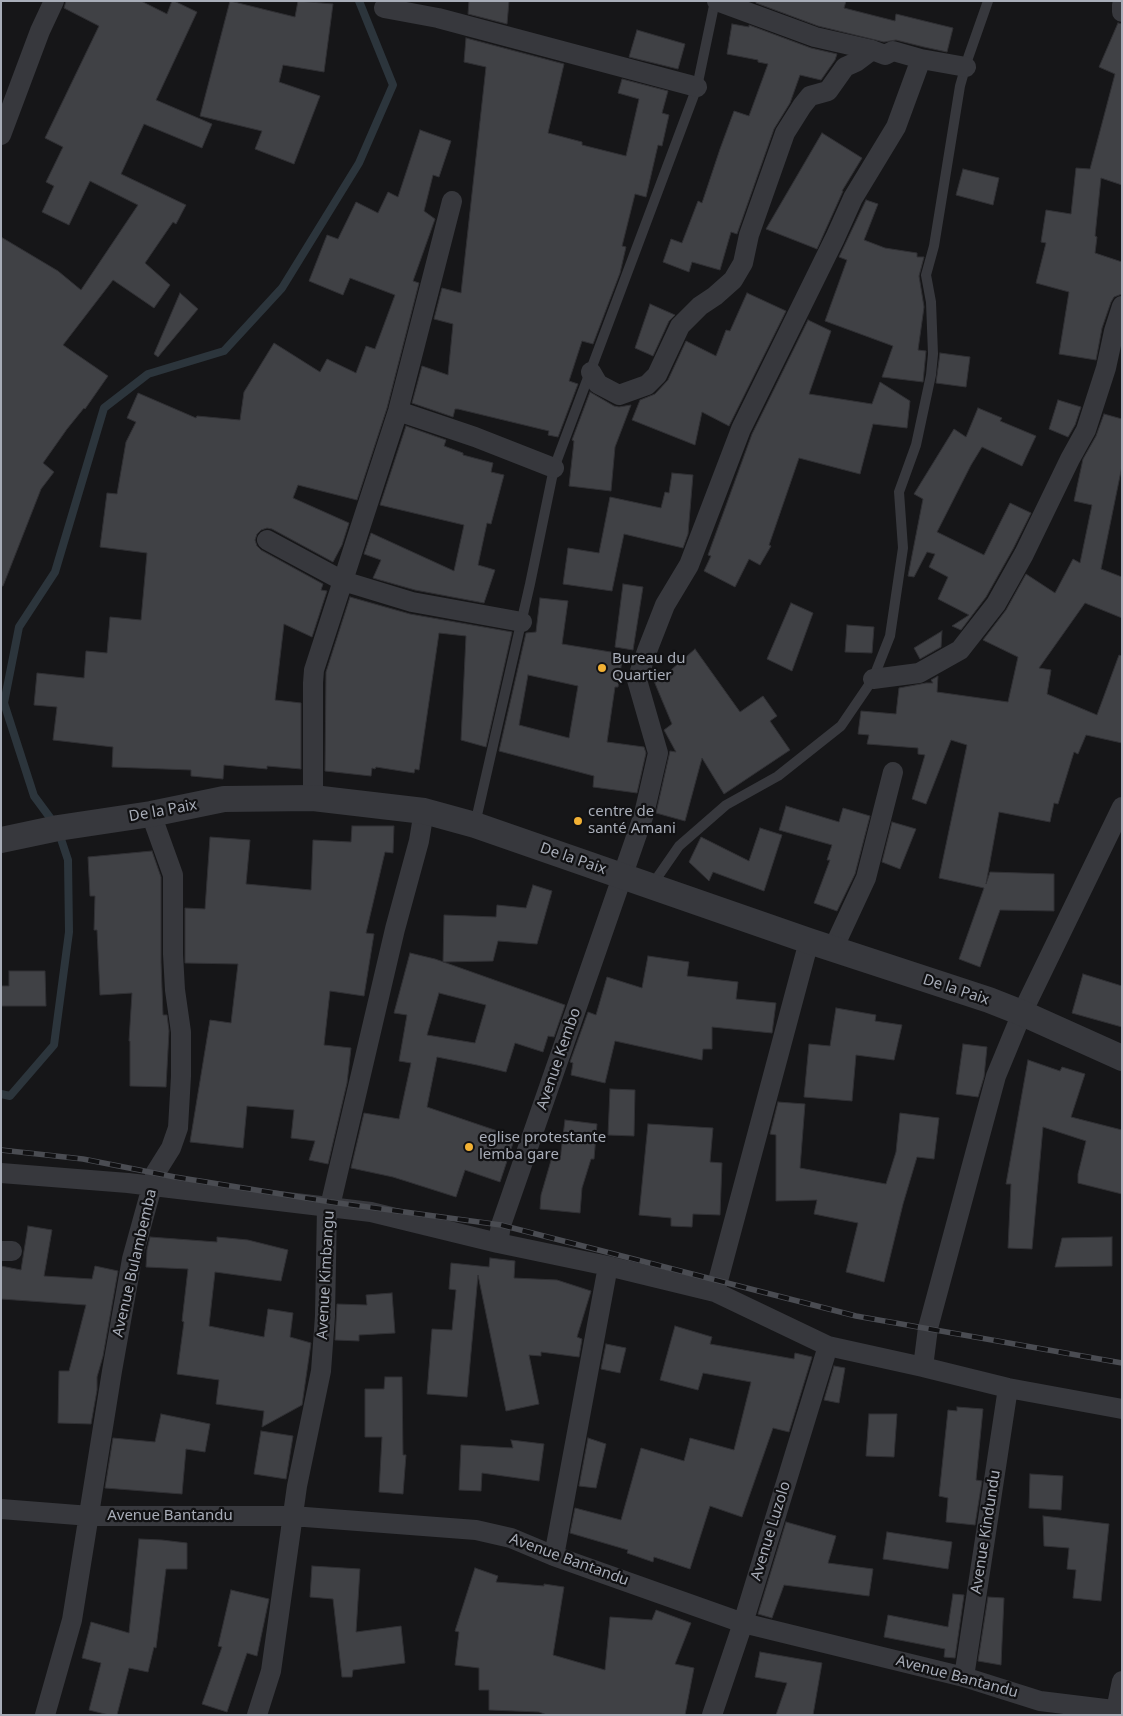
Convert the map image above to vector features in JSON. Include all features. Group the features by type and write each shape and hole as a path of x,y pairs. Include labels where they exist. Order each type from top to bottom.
{"street":[{"path":"1,135 40,31 54,1"},
{"path":"716,1 806,34 886,55 892,50 921,59 966,67"},
{"path":"1122,5 1122,12"},
{"path":"384,8 438,18 697,87"},
{"path":"591,372 598,384 618,395 647,385 657,375 680,326 700,306 733,280 743,263 749,235 785,133 802,106 810,96 828,91 845,67 856,62 872,50"},
{"name":"Avenue Kembo","path":"498,1243 501,1225 644,814 658,753 637,680 647,651 664,605 689,565 741,429 853,198 896,127 921,59"},
{"path":"313,798 314,670 398,411 452,200"},
{"path":"873,679 919,674 960,650 996,604 1024,554 1086,430 1106,368 1122,306"},
{"path":"398,411 475,437 554,468"},
{"path":"267,540 343,581 412,602 522,622"},
{"path":"834,949 866,878 893,772"},
{"name":"De la Paix","path":"1,840 58,828 151,814 224,799 313,798 424,811 475,825 809,941 989,1000 1122,1058"},
{"path":"924,1367 928,1328 996,1076 1022,1013 1122,807"},
{"name":"Avenue Kimbangu","path":"257,1715 271,1671 296,1486 321,1371 325,1316 327,1207 331,1202 395,929 419,841 424,811"},
{"name":"Avenue Bulambemba","path":"45,1715 72,1620 132,1259 156,1172 172,1148 178,1128 181,1032 175,990 173,954 173,875 151,814"},
{"path":"715,1292 809,941"},
{"path":"1,1173 152,1186 371,1212 715,1292 828,1346 1008,1388 1122,1410"},
{"path":"554,1556 608,1266"},
{"name":"Avenue Luzolo","path":"712,1715 743,1623 828,1346"},
{"name":"Avenue Kindundu","path":"964,1676 1008,1388"},
{"name":"Avenue Bantandu","path":"1,1509 90,1516 292,1516 476,1530 511,1538 554,1556 743,1623 964,1676 1037,1708 1119,1710"},
{"path":"1119,1710 1122,1681"}],"lane":[{"path":"475,825 522,622 554,468 697,87 716,1"},
{"path":"652,886 679,846 726,806 778,776 841,726 873,679 890,636 903,548 899,492 916,445 934,354 931,302 926,275 934,246 960,86 988,1"}],"building":[{"path":"66,1 141,1 167,14 172,1 174,1 197,12 156,100 212,124 202,148 144,124 121,174 186,205 176,224 173,222 145,263 170,285 154,308 113,280 63,345 108,376 43,463 54,472 41,489 3,586 1,586 1,237 58,271 81,290 138,205 90,181 69,225 42,212 54,186 46,182 63,147 45,138 99,26 64,8"},
{"path":"230,1 295,17 298,1 333,4 324,72 283,65 279,82 320,96 294,164 255,149 262,131 200,116"},
{"path":"469,1 509,1 507,24 468,14"},
{"path":"756,1 846,1 844,8 895,21 896,14 953,28 947,52 896,40 884,42 818,26 756,3"},
{"path":"1118,23 1122,24 1122,185 1101,178 1095,253 1122,262 1122,294 1114,297 1111,302 1102,328 1096,360 1059,354 1069,292 1036,283 1046,243 1041,242 1046,210 1071,214 1076,168 1090,169 1115,74 1099,67"},
{"path":"732,24 749,27 749,25 811,48 837,54 821,80 800,75 790,103 774,129 737,234 731,232 720,270 692,262 689,272 663,262 671,239 682,243 698,201 702,203 734,111 749,116 768,64 758,62 758,60 727,54"},
{"path":"637,30 685,44 678,69 629,57"},
{"path":"466,38 564,64 548,133 582,142 582,145 626,156 639,99 618,93 622,79 668,91 662,113 669,115 662,146 658,145 646,197 635,194 622,246 626,247 620,273 593,344 582,341 569,381 578,384 558,437 548,435 549,431 458,409 455,409 453,417 412,403 422,366 448,375 453,324 434,319 442,288 461,293 486,67 464,62"},
{"path":"420,130 451,141 439,177 433,175 424,211 435,219 413,281 419,283 387,408 357,500 298,485 293,498 349,523 342,545 333,562 272,529 261,530 255,540 261,550 323,584 321,590 327,591 312,637 284,624 275,700 301,703 301,769 267,766 267,769 224,765 223,779 191,776 191,770 112,767 113,747 53,740 57,707 34,705 37,673 84,678 86,651 107,653 110,617 141,620 147,553 100,547 107,493 117,494 126,442 136,422 127,418 138,393 196,418 197,416 240,420 244,392 274,343 320,372 327,359 356,373 366,346 375,349 395,295 350,278 343,295 309,281 327,235 338,239 356,202 378,213 388,192 398,197"},
{"path":"822,133 862,158 842,191 817,249 766,229"},
{"path":"963,169 999,178 993,205 956,195"},
{"path":"866,200 878,204 864,240 885,248 917,253 917,257 924,257 919,276 924,307 918,350 926,351 923,382 882,377 893,346 825,321 847,260 839,257"},
{"path":"180,293 198,309 158,357 154,354"},
{"path":"747,293 786,311 729,426 702,412 695,445 632,420 640,400 655,394 668,380 686,341 716,356 726,330 730,331"},
{"path":"650,304 675,315 669,321 653,356 635,348"},
{"path":"808,320 831,331 809,394 872,404 880,382 910,401 907,428 873,424 860,474 799,458 769,545 771,546 760,565 749,559 735,587 704,571 711,556 708,555 752,434"},
{"path":"940,353 970,357 966,387 936,383"},
{"path":"590,392 614,406 631,405 615,447 611,491 569,486 574,441 572,440"},
{"path":"1058,400 1081,407 1075,425 1068,437 1049,429"},
{"path":"978,408 1002,418 1000,421 1036,436 1022,466 982,447 937,532 984,555 1010,503 1031,513 986,597 961,630 952,626 969,615 938,599 948,577 929,567 935,554 927,552 914,577 908,576 923,499 914,494 954,429 966,437"},
{"path":"1104,414 1122,419 1122,466 1101,569 1122,577 1122,618 1085,603 1039,668 1051,670 1047,694 1097,715 1119,655 1122,656 1122,743 1086,735 1078,754 1074,752 1058,804 1054,803 1050,822 999,812 986,884 990,872 1054,874 1054,911 1000,910 980,967 959,959 984,888 939,878 967,745 951,740 926,804 912,799 925,755 918,754 918,748 867,744 869,735 858,734 861,711 896,714 899,688 933,683 931,680 938,676 937,692 1008,702 1018,657 983,640 1006,610 1026,574 1055,593 1073,559 1080,563 1092,505 1074,501 1083,459 1096,436"},
{"path":"406,426 446,440 444,446 463,453 463,455 493,463 491,472 504,475 491,524 487,523 478,565 495,570 484,603 415,590 373,578 381,560 364,554 371,533 454,571 464,525 380,505"},
{"path":"672,473 693,475 688,534 683,548 624,534 612,591 563,584 568,548 599,553 610,497 661,508 665,492 669,493"},
{"path":"623,584 643,587 633,650 615,647"},
{"path":"350,597 410,614 512,632 486,747 461,740 466,636 439,633 419,770 415,769 414,773 376,767 375,769 372,768 371,776 325,771 326,672"},
{"path":"540,598 568,601 562,644 623,654 618,687 615,687 607,742 644,747 646,753 637,793 593,787 594,776 499,751 526,633 536,632","holes":["528,675 578,686 569,738 519,725"]},
{"path":"791,603 813,613 792,671 767,659"},
{"path":"847,625 874,627 872,653 845,652"},
{"path":"942,631 941,647 920,659 914,648"},
{"path":"695,649 740,712 763,696 777,716 770,721 790,750 724,794 702,758 685,821 656,813 670,751 676,752 664,730 672,724 654,681 663,677"},
{"path":"786,806 839,822 843,808 870,816 855,874 837,911 814,903 830,860 827,860 832,845 779,830"},
{"path":"892,822 916,829 900,869 882,862"},
{"path":"352,826 394,826 393,853 385,852 366,933 374,934 364,996 330,991 324,1045 351,1048 347,1083 328,1164 309,1160 315,1141 291,1138 294,1110 247,1106 243,1148 190,1142 210,1020 231,1023 238,964 185,963 185,908 205,909 210,837 250,840 246,884 311,890 313,840 351,842"},
{"path":"760,828 782,835 764,891 713,872 709,881 689,862 701,837 749,861"},
{"path":"152,851 161,877 163,1015 167,1015 169,1031 166,1087 130,1086 129,1041 132,993 100,995 97,930 94,930 95,896 90,896 88,857"},
{"path":"533,885 552,891 537,944 498,941 493,961 443,962 444,915 496,917 497,905 526,908"},
{"path":"410,953 435,959 565,1005 554,1037 548,1036 543,1052 515,1043 506,1072 437,1057 427,1107 515,1137 500,1182 465,1170 456,1197 393,1177 351,1168 364,1113 399,1119 411,1063 399,1061 407,1015 394,1013","holes":["439,993 486,1005 475,1043 427,1035"]},
{"path":"648,956 689,962 687,976 738,982 736,999 776,1003 772,1033 712,1027 712,1049 703,1049 702,1060 615,1041 605,1083 571,1075 573,1063 570,1062 588,1012 596,1015 607,977 642,988"},
{"path":"9,971 45,971 46,1006 1,1006 1,986 9,986"},
{"path":"1083,974 1122,986 1122,1027 1072,1013"},
{"path":"836,1008 876,1015 875,1021 902,1025 894,1060 856,1055 852,1101 804,1097 809,1044 830,1046"},
{"path":"963,1044 987,1047 984,1077 978,1097 956,1094"},
{"path":"1028,1060 1060,1071 1062,1067 1085,1074 1071,1117 1122,1130 1122,1194 1078,1183 1078,1174 1086,1141 1043,1127 1032,1249 1008,1248 1011,1184 1006,1184"},
{"path":"610,1089 635,1090 634,1136 608,1135"},
{"path":"778,1102 805,1104 800,1168 886,1184 896,1152 900,1113 939,1118 934,1159 917,1157 903,1204 884,1282 846,1272 858,1223 814,1214 817,1200 776,1201 776,1135 770,1134"},
{"path":"565,1120 597,1124 594,1159 591,1159 582,1188 580,1213 540,1209 541,1195 552,1157 560,1160"},
{"path":"648,1124 713,1128 710,1162 722,1163 720,1215 693,1214 692,1227 671,1226 671,1218 639,1215"},
{"path":"28,1226 52,1230 44,1276 92,1279 95,1266 118,1271 103,1356 97,1377 97,1390 91,1424 58,1423 59,1371 69,1371 86,1305 1,1299 1,1266 21,1270"},
{"path":"150,1237 217,1242 217,1237 248,1240 288,1250 281,1281 215,1272 209,1326 264,1337 268,1309 293,1313 290,1337 311,1343 302,1405 262,1427 264,1411 216,1404 219,1380 177,1374 184,1322 182,1321 188,1269 146,1267"},
{"path":"1112,1237 1112,1266 1055,1267 1062,1238"},
{"path":"490,1258 515,1261 514,1278 557,1280 591,1291 577,1337 582,1339 579,1357 541,1352 541,1356 529,1355 539,1404 506,1411 478,1275 467,1397 427,1394 432,1329 452,1330 456,1290 449,1289 451,1263 489,1267"},
{"path":"392,1293 395,1333 359,1335 359,1341 335,1340 337,1304 367,1305 366,1295"},
{"path":"675,1326 712,1337 710,1344 794,1359 795,1353 812,1357 789,1432 773,1428 742,1517 710,1506 690,1569 654,1557 653,1562 627,1553 628,1550 570,1533 575,1508 621,1520 641,1448 684,1461 690,1438 734,1450 751,1382 703,1373 698,1390 660,1380"},
{"path":"606,1344 626,1348 620,1373 601,1369"},
{"path":"834,1366 845,1368 839,1403 824,1400"},
{"path":"385,1377 402,1377 403,1455 406,1455 403,1494 379,1492 382,1437 365,1437 365,1389 384,1389"},
{"path":"957,1407 983,1409 976,1480 982,1481 975,1525 946,1522 948,1498 939,1496 948,1410 957,1411"},
{"path":"161,1414 210,1424 205,1452 186,1449 182,1494 105,1488 113,1438 155,1442"},
{"path":"869,1414 897,1414 894,1457 866,1456"},
{"path":"261,1431 293,1436 286,1479 254,1474"},
{"path":"588,1438 606,1444 596,1488 579,1486"},
{"path":"511,1440 544,1444 539,1481 482,1473 481,1491 459,1490 461,1445 513,1448"},
{"path":"1030,1474 1063,1476 1061,1510 1029,1508"},
{"path":"1043,1516 1109,1524 1101,1601 1073,1598 1076,1570 1067,1569 1069,1548 1044,1546"},
{"path":"786,1522 836,1536 828,1563 873,1569 869,1596 784,1585 772,1618 758,1614"},
{"path":"887,1532 952,1542 948,1569 883,1559"},
{"path":"139,1539 187,1543 187,1569 166,1569 156,1648 154,1647 148,1672 129,1668 117,1715 109,1715 89,1710 101,1663 82,1658 91,1622 129,1633"},
{"path":"312,1566 360,1569 356,1632 401,1626 405,1663 353,1670 352,1677 342,1677 333,1599 310,1597"},
{"path":"475,1568 498,1576 496,1582 544,1586 544,1584 564,1587 553,1655 605,1670 610,1617 652,1620 656,1610 691,1623 675,1664 694,1668 685,1715 547,1715 539,1712 489,1710 489,1690 479,1690 479,1668 455,1665 459,1632 455,1631"},
{"path":"231,1590 269,1599 257,1656 247,1653 227,1712 202,1704 222,1647 218,1646"},
{"path":"953,1594 964,1595 955,1658 944,1657 945,1649 884,1637 888,1615 948,1627"},
{"path":"988,1597 1004,1598 1001,1665 978,1661"},
{"path":"760,1652 822,1663 813,1715 776,1715 787,1683 755,1677"}],"waterway":[{"path":"54,823 34,796 4,703 19,627 55,572 104,408 148,374 224,351 282,288 359,163 393,85 359,1"},
{"path":"1,1094 10,1096 54,1045 69,932 68,860 59,833"}],"railway":[{"path":"1,1150 83,1159 175,1177 331,1202 501,1225 856,1316 1122,1363"}],"place":[{"name":"Bureau du Quartier","path":"602,668"},
{"name":"centre de santé Amani","path":"578,821"},
{"name":"eglise protestante lemba gare","path":"469,1147"}]}
